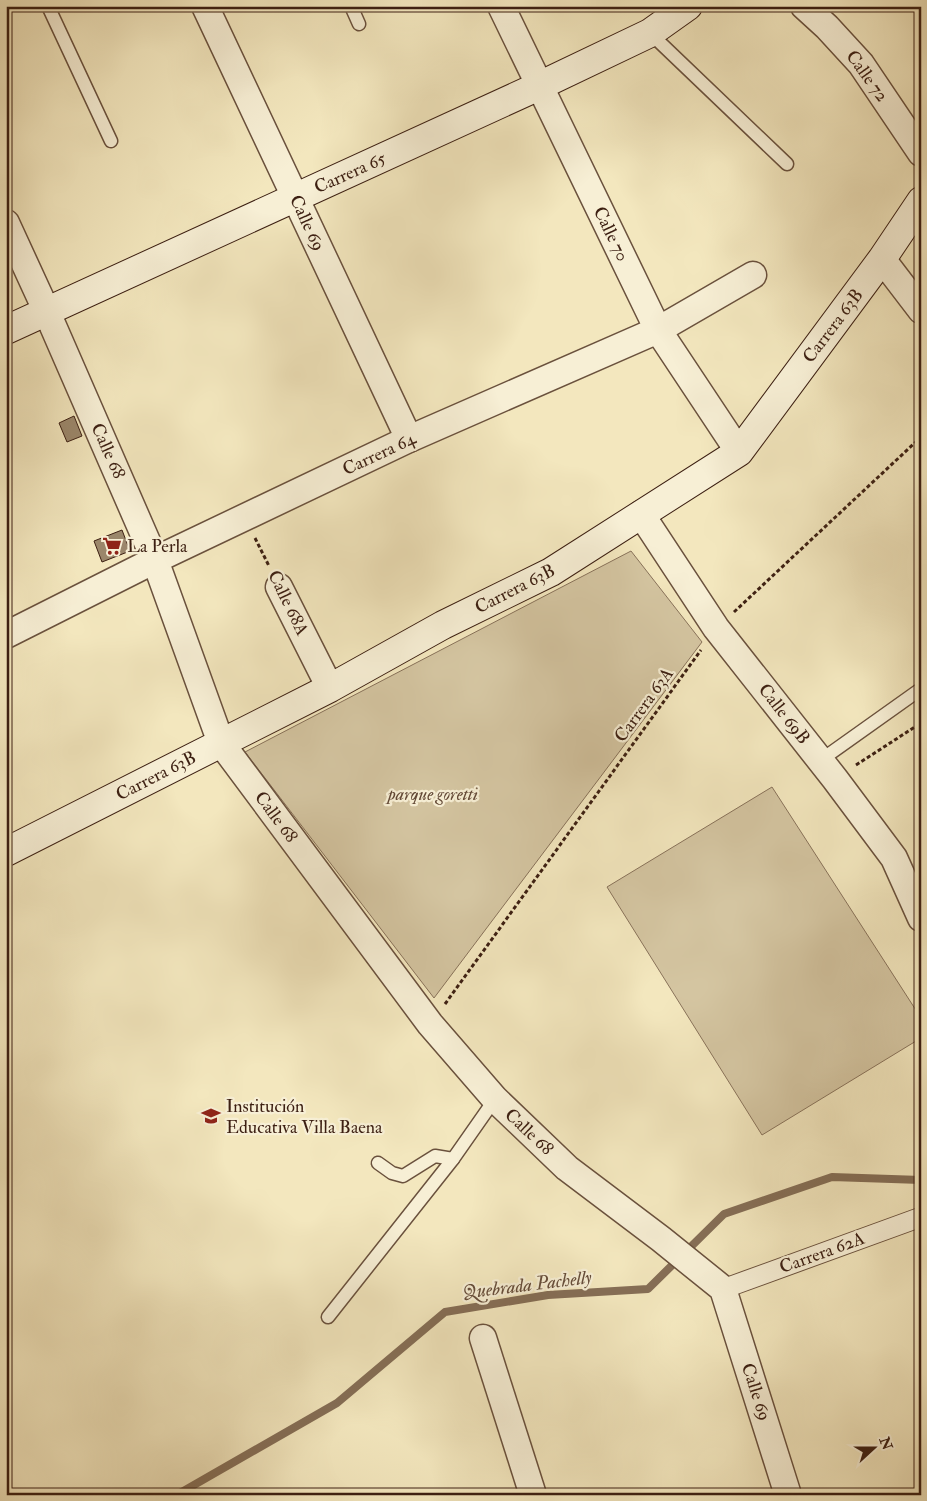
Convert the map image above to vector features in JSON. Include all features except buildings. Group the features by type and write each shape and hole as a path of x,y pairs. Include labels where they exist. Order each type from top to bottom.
{"main road":[{"name":"Carrera 65","path":"6,330 46,310 539,86 650,33 688,6"},
{"name":"Carrera 63B","path":"6,852 330,688 443,625 551,572 739,452 882,259 921,201"}],"street":[{"name":"Calle 69","path":"205,6 409,440"},
{"name":"Calle 70","path":"501,6 658,330 739,452"},
{"name":"Calle 72","path":"804,6 827,27 861,64 921,153"},
{"name":"Calle 68","path":"6,223 155,560 221,743 430,1024 494,1099 567,1168 661,1239 723,1289"},
{"path":"882,259 921,310"},
{"name":"Carrera 64","path":"6,635 155,560 409,440 658,330 753,275"},
{"name":"Calle 69B","path":"641,514 716,628 828,769 894,858 921,918"},
{"name":"Calle 68A","path":"279,587 330,688"},
{"name":"Carrera 62A","path":"723,1289 921,1217"},
{"name":"Calle 69","path":"723,1289 788,1495"},
{"path":"482,1338 533,1495"}],"lane":[{"path":"48,6 110,141"},
{"path":"351,6 359,24"},
{"path":"650,33 787,164"},
{"path":"828,769 918,690"},
{"path":"328,1317 453,1159 494,1099"},
{"path":"378,1163 392,1173 403,1176 435,1156 453,1159"}],"path":[{"name":"Carrera 63A","path":"430,1024 716,628 921,437"},
{"name":"Calle 68A","path":"245,517 279,587"},
{"path":"828,769 921,723"}],"green space":[{"name":"parque goretti","path":"631,551 702,642 434,998 245,752"},
{"path":"772,787 921,1018 921,1038 762,1135 607,887"}],"waterway":[{"name":"Quebrada Pachelly","path":"158,1495 180,1493 337,1403 445,1312 548,1295 648,1289 724,1214 832,1177 921,1180"}],"place":[{"name":"La Perla","path":"112,546"},
{"name":"Institución Educativa Villa Baena","path":"211,1116"}]}
